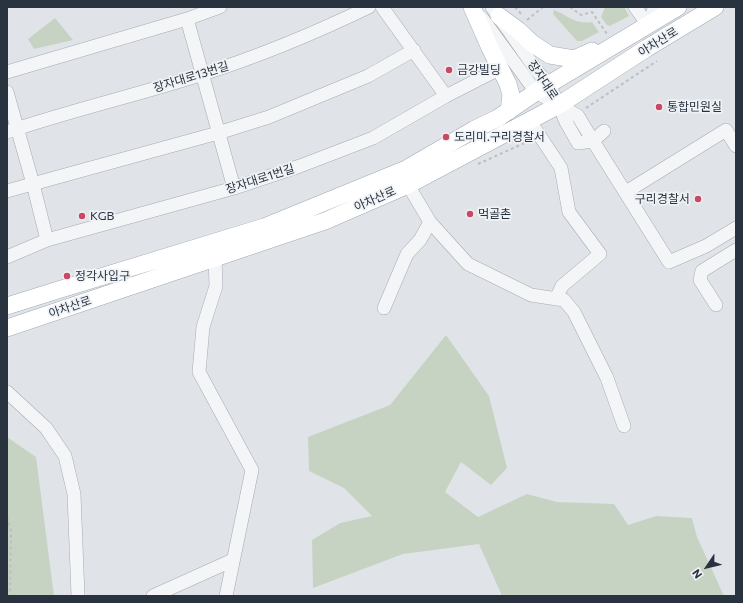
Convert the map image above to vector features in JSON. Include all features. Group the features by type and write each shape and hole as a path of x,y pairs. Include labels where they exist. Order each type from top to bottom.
{"main road":[{"path":"473,7 508,84 511,95 509,111"},
{"name":"아차산로","path":"7,328 213,251 264,227 406,169 493,121 542,89 678,7"},
{"name":"아차산로","path":"7,306 58,290 325,221 408,185 530,121 559,105 647,48 715,7"},
{"path":"496,11 532,44 550,54 574,59 597,48 622,41"}],"street":[{"path":"7,72 187,20 220,7"},
{"name":"장자대로13번길","path":"12,130 203,74 266,52 338,22 369,7"},
{"path":"382,7 446,96"},
{"name":"장자대로","path":"473,7 542,89 559,105 566,122 578,143 593,140"},
{"path":"635,7 648,25"},
{"path":"648,25 656,7"},
{"name":"장자대로","path":"496,11 538,71 542,89"},
{"path":"187,20 234,188"},
{"path":"7,191 218,133 269,117 368,76 414,50"},
{"name":"장자대로1번길","path":"7,257 47,240 234,188 300,166 372,138 500,67"},
{"path":"7,92 12,130 33,184 47,240"},
{"path":"530,121 561,168 569,212 600,254 562,286 556,299"},
{"path":"626,192 726,130 736,146"},
{"path":"604,132 593,140 669,262 706,246 736,228"},
{"path":"408,185 430,222 468,264 531,295 564,300 574,312 582,326 607,378 624,426"},
{"path":"384,308 408,254 420,240 430,222"},
{"path":"716,305 700,280 702,271 736,250"},
{"path":"213,251 216,286 203,327 198,372 252,470 226,596"},
{"path":"7,392 46,428 65,456 74,494 78,596"},
{"path":"153,596 233,560"}],"path":[{"path":"527,20 543,7"},
{"path":"570,7 581,15 592,12 607,34"},
{"path":"7,517 11,530 10,596"}],"green space":[{"path":"605,7 624,7 629,16 610,26 607,25 601,17"},
{"path":"554,10 576,21 586,23 592,22 599,32 582,41 577,41 553,14"},
{"path":"55,18 73,40 34,49 28,39"},
{"path":"446,335 489,396 507,468 491,485 461,462 445,492 478,517 527,494 557,502 614,504 628,525 656,516 692,518 697,537 724,596 502,596 479,544 403,554 313,588 312,540 340,523 372,516 344,488 309,471 308,437 390,405"},
{"path":"7,437 36,457 54,596 7,596"}],"place":[{"name":"금강빌딩","path":"449,70"},
{"name":"통합민원실","path":"659,107"},
{"name":"도리미.구리경찰서","path":"446,137"},
{"name":"구리경찰서","path":"698,199"},
{"name":"먹골촌","path":"470,214"},
{"name":"KGB","path":"82,216"},
{"name":"정각사입구","path":"67,276"}]}
